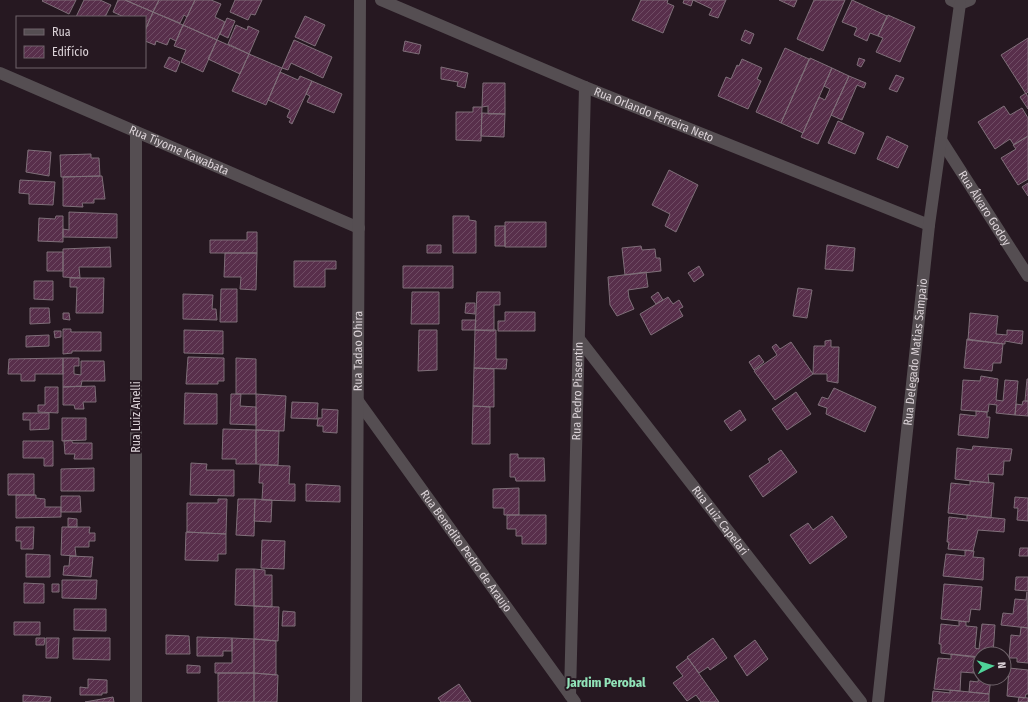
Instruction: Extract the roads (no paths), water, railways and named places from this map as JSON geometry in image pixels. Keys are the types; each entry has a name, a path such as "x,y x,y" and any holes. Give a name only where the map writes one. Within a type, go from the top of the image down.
{"street":[{"name":"Rua Tadao Ohira","path":"356,702 360,0"},
{"name":"Rua Orlando Ferreira Neto","path":"381,0 585,87 928,225"},
{"name":"Rua Delegado Matias Sampaio","path":"878,702 928,225 960,1"},
{"name":"Rua Tiyome Kawabata","path":"0,73 359,228"},
{"name":"Rua Pedro Piasentin","path":"572,698 585,87"},
{"name":"Rua Luiz Anelli","path":"136,132 136,702"},
{"name":"Rua Álvaro Godoy","path":"941,140 1028,276"},
{"name":"Rua Luiz Capelari","path":"579,339 861,702"},
{"name":"Rua Benedito Pedro de Araujo","path":"358,401 572,698"}],"district":[{"name":"Jardim Perobal","path":"606,682"}]}
